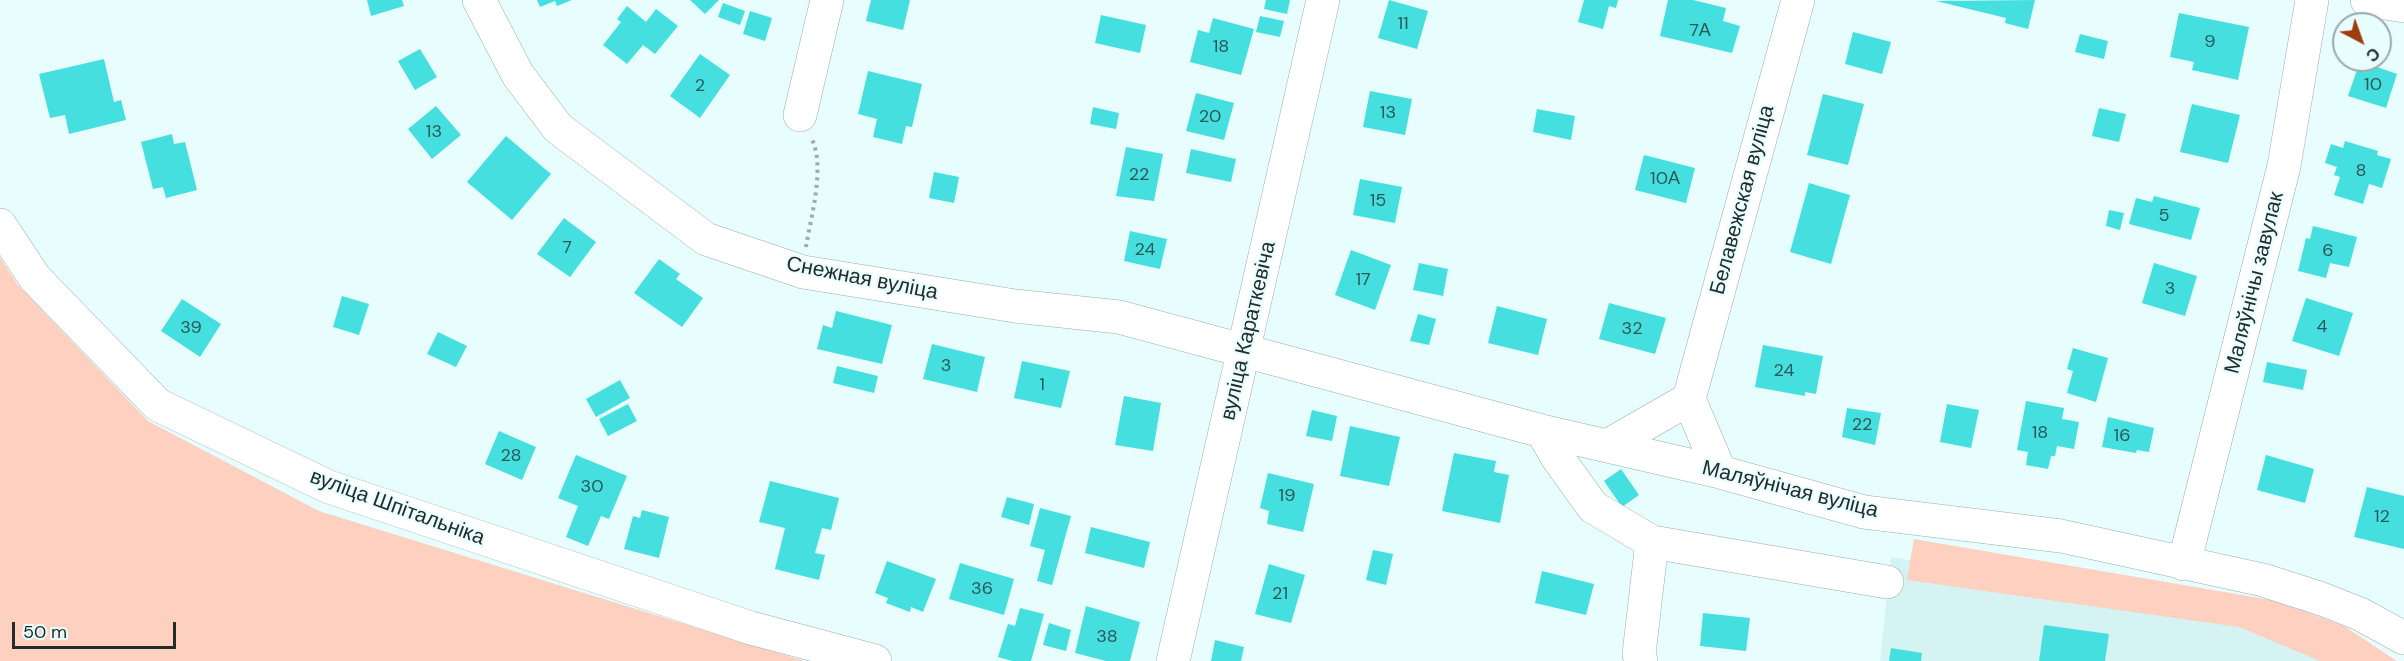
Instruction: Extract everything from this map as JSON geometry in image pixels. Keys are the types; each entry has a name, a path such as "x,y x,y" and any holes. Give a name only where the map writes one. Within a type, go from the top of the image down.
{"street":[{"name":"Снежная вуліца","path":"479,0 518,75 558,128 706,238 803,272 1015,306 1119,317 1245,351"},
{"path":"800,114 827,0"},
{"name":"вуліца Караткевіча","path":"1173,661 1323,0"},
{"name":"Белавежская вуліца","path":"1689,399 1798,0"},
{"name":"Маляўнічы завулак","path":"2184,564 2284,165 2312,0"},
{"path":"2367,0 2404,6"},
{"name":"вуліца Шпітальніка","path":"0,225 35,278 158,405 329,487 751,628 875,661"},
{"name":"Маляўнічая вуліца","path":"1245,351 1542,431 1720,472 1864,512 2061,536 2263,580 2360,614 2404,638"},
{"path":"1607,446 1689,399 1720,472"},
{"path":"1542,431 1557,457 1593,507 1652,542 1887,582"},
{"path":"1641,661 1639,654 1652,542"}],"path":[{"path":"800,114 815,144 817,174 803,272"}],"shaded area":[{"path":"0,257 18,285 148,421 319,511 804,661 0,661"},
{"path":"1914,539 2277,601 2344,626 2397,661 2320,661 2239,627 1907,580"},
{"path":"1891,557 2279,621 2341,661 1880,661"}],"building":[{"path":"367,0 402,0 404,6 371,16"},
{"path":"537,0 572,0 557,6 555,1 540,7"},
{"path":"690,0 719,0 705,14"},
{"path":"871,0 910,0 903,30 866,21"},
{"path":"1266,0 1290,0 1287,14 1264,9"},
{"path":"1389,0 1428,11 1417,49 1378,38"},
{"path":"1584,0 1618,0 1616,8 1609,6 1603,29 1578,22"},
{"path":"1668,0 1693,0 1726,8 1723,21 1740,26 1732,53 1660,36"},
{"path":"2035,0 2028,29 2005,23 2006,18 1936,1"},
{"path":"723,3 745,11 740,25 718,17"},
{"path":"627,6 646,22 656,9 678,26 655,54 643,45 627,64 603,45 621,22 617,19"},
{"path":"750,11 772,18 765,41 743,34"},
{"path":"2179,13 2249,27 2238,80 2192,70 2194,62 2170,57"},
{"path":"1101,15 1146,25 1140,53 1095,43"},
{"path":"1260,16 1284,21 1280,37 1256,32"},
{"path":"1213,18 1254,29 1241,75 1190,62 1198,30 1209,33"},
{"path":"1853,32 1891,42 1882,74 1845,64"},
{"path":"2080,34 2108,41 2104,59 2075,52"},
{"path":"420,49 437,77 415,90 398,61"},
{"path":"700,54 730,75 700,118 670,96"},
{"path":"104,59 114,102 121,100 126,120 69,134 65,115 50,118 39,74"},
{"path":"868,71 922,84 912,127 906,126 902,144 873,137 877,119 858,114"},
{"path":"2356,72 2397,74 2386,108 2348,96"},
{"path":"1370,91 1412,99 1405,135 1363,127"},
{"path":"1196,93 1234,103 1224,140 1186,131"},
{"path":"1823,94 1864,104 1848,165 1807,155"},
{"path":"2192,104 2240,115 2228,163 2180,152"},
{"path":"436,106 461,135 432,159 408,129"},
{"path":"1093,107 1119,113 1116,129 1090,124"},
{"path":"2099,108 2126,114 2119,142 2092,136"},
{"path":"1537,109 1575,116 1571,140 1533,132"},
{"path":"172,134 174,144 185,142 197,190 166,198 163,187 153,189 141,142"},
{"path":"506,136 551,174 512,220 467,182"},
{"path":"2345,141 2378,151 2377,155 2391,159 2382,188 2369,184 2363,204 2334,195 2340,177 2334,175 2337,167 2325,163 2331,144 2343,148"},
{"path":"1126,147 1163,154 1154,201 1116,196"},
{"path":"1191,149 1236,159 1231,182 1186,173"},
{"path":"1644,155 1695,168 1686,203 1635,190"},
{"path":"934,172 959,177 954,203 929,198"},
{"path":"1360,179 1402,187 1395,223 1353,215"},
{"path":"1809,183 1850,195 1831,264 1790,252"},
{"path":"2154,196 2200,208 2191,240 2129,224 2136,198 2152,202"},
{"path":"2109,210 2124,213 2120,230 2106,226"},
{"path":"564,218 596,242 570,277 537,254"},
{"path":"2313,226 2357,237 2349,267 2330,263 2326,278 2298,271 2306,238 2310,239"},
{"path":"1130,231 1167,239 1160,269 1124,261"},
{"path":"1351,250 1391,265 1375,310 1335,295"},
{"path":"659,259 680,274 676,279 703,298 682,327 634,293"},
{"path":"1419,263 1448,269 1443,296 1413,290"},
{"path":"2154,263 2197,276 2185,316 2142,303"},
{"path":"342,296 369,304 359,335 333,327"},
{"path":"2306,298 2353,313 2339,356 2292,341"},
{"path":"182,299 221,324 200,357 161,331"},
{"path":"1609,303 1666,318 1655,354 1599,339"},
{"path":"1497,306 1547,319 1538,355 1488,343"},
{"path":"836,311 892,325 882,364 817,349 823,325 832,328"},
{"path":"1418,314 1436,319 1429,345 1410,341"},
{"path":"438,332 467,346 456,367 427,354"},
{"path":"932,344 985,357 977,392 923,379"},
{"path":"1763,345 1823,356 1816,394 1805,392 1805,396 1755,387"},
{"path":"2073,348 2108,358 2096,402 2067,393 2073,371 2067,369"},
{"path":"1022,361 1070,371 1061,408 1014,398"},
{"path":"2267,362 2307,370 2303,390 2263,382"},
{"path":"837,366 878,376 874,393 833,383"},
{"path":"620,380 630,398 596,417 586,399"},
{"path":"1124,396 1161,403 1153,451 1115,445"},
{"path":"2026,401 2064,408 2062,419 2079,422 2074,449 2057,446 2055,456 2051,456 2048,469 2026,465 2028,452 2017,450"},
{"path":"628,404 637,421 608,436 599,419"},
{"path":"1947,404 1979,410 1971,448 1940,442"},
{"path":"1847,408 1881,413 1875,445 1842,437"},
{"path":"1312,410 1337,416 1332,441 1306,436"},
{"path":"2108,417 2154,428 2149,452 2137,450 2136,453 2102,447"},
{"path":"1350,426 1400,437 1389,486 1340,476"},
{"path":"499,431 536,447 522,480 485,464"},
{"path":"1454,453 1496,461 1494,472 1509,475 1500,523 1442,511"},
{"path":"576,455 627,476 609,519 601,516 588,546 566,537 578,506 558,498"},
{"path":"2266,455 2314,469 2305,503 2257,490"},
{"path":"1621,469 1639,495 1622,507 1604,481"},
{"path":"1268,473 1314,484 1303,532 1267,524 1269,511 1260,508"},
{"path":"770,481 839,498 831,530 822,528 815,553 825,555 819,580 775,569 785,528 759,522"},
{"path":"2367,487 2404,496 2404,549 2354,537"},
{"path":"1007,497 1034,504 1029,525 1001,517"},
{"path":"1040,508 1071,516 1052,585 1037,581 1045,550 1030,546"},
{"path":"642,510 669,517 659,558 624,549 633,516 640,518"},
{"path":"1091,527 1150,542 1144,568 1085,553"},
{"path":"1373,550 1393,554 1386,585 1366,580"},
{"path":"887,561 936,579 923,612 911,607 910,612 886,603 888,598 875,593"},
{"path":"960,563 1014,579 1004,615 949,599"},
{"path":"1269,564 1305,575 1291,623 1255,614"},
{"path":"1542,571 1594,584 1586,615 1535,603"},
{"path":"1086,606 1140,622 1130,661 1106,661 1075,653"},
{"path":"1020,608 1044,614 1031,661 1012,661 998,657 1008,624 1015,626"},
{"path":"1703,613 1750,618 1746,651 1700,646"},
{"path":"1049,623 1071,630 1066,651 1043,645"},
{"path":"2044,625 2109,634 2105,661 2039,661"},
{"path":"1215,640 1244,647 1241,661 1211,661"},
{"path":"1891,648 1922,653 1921,661 1889,661"}]}
